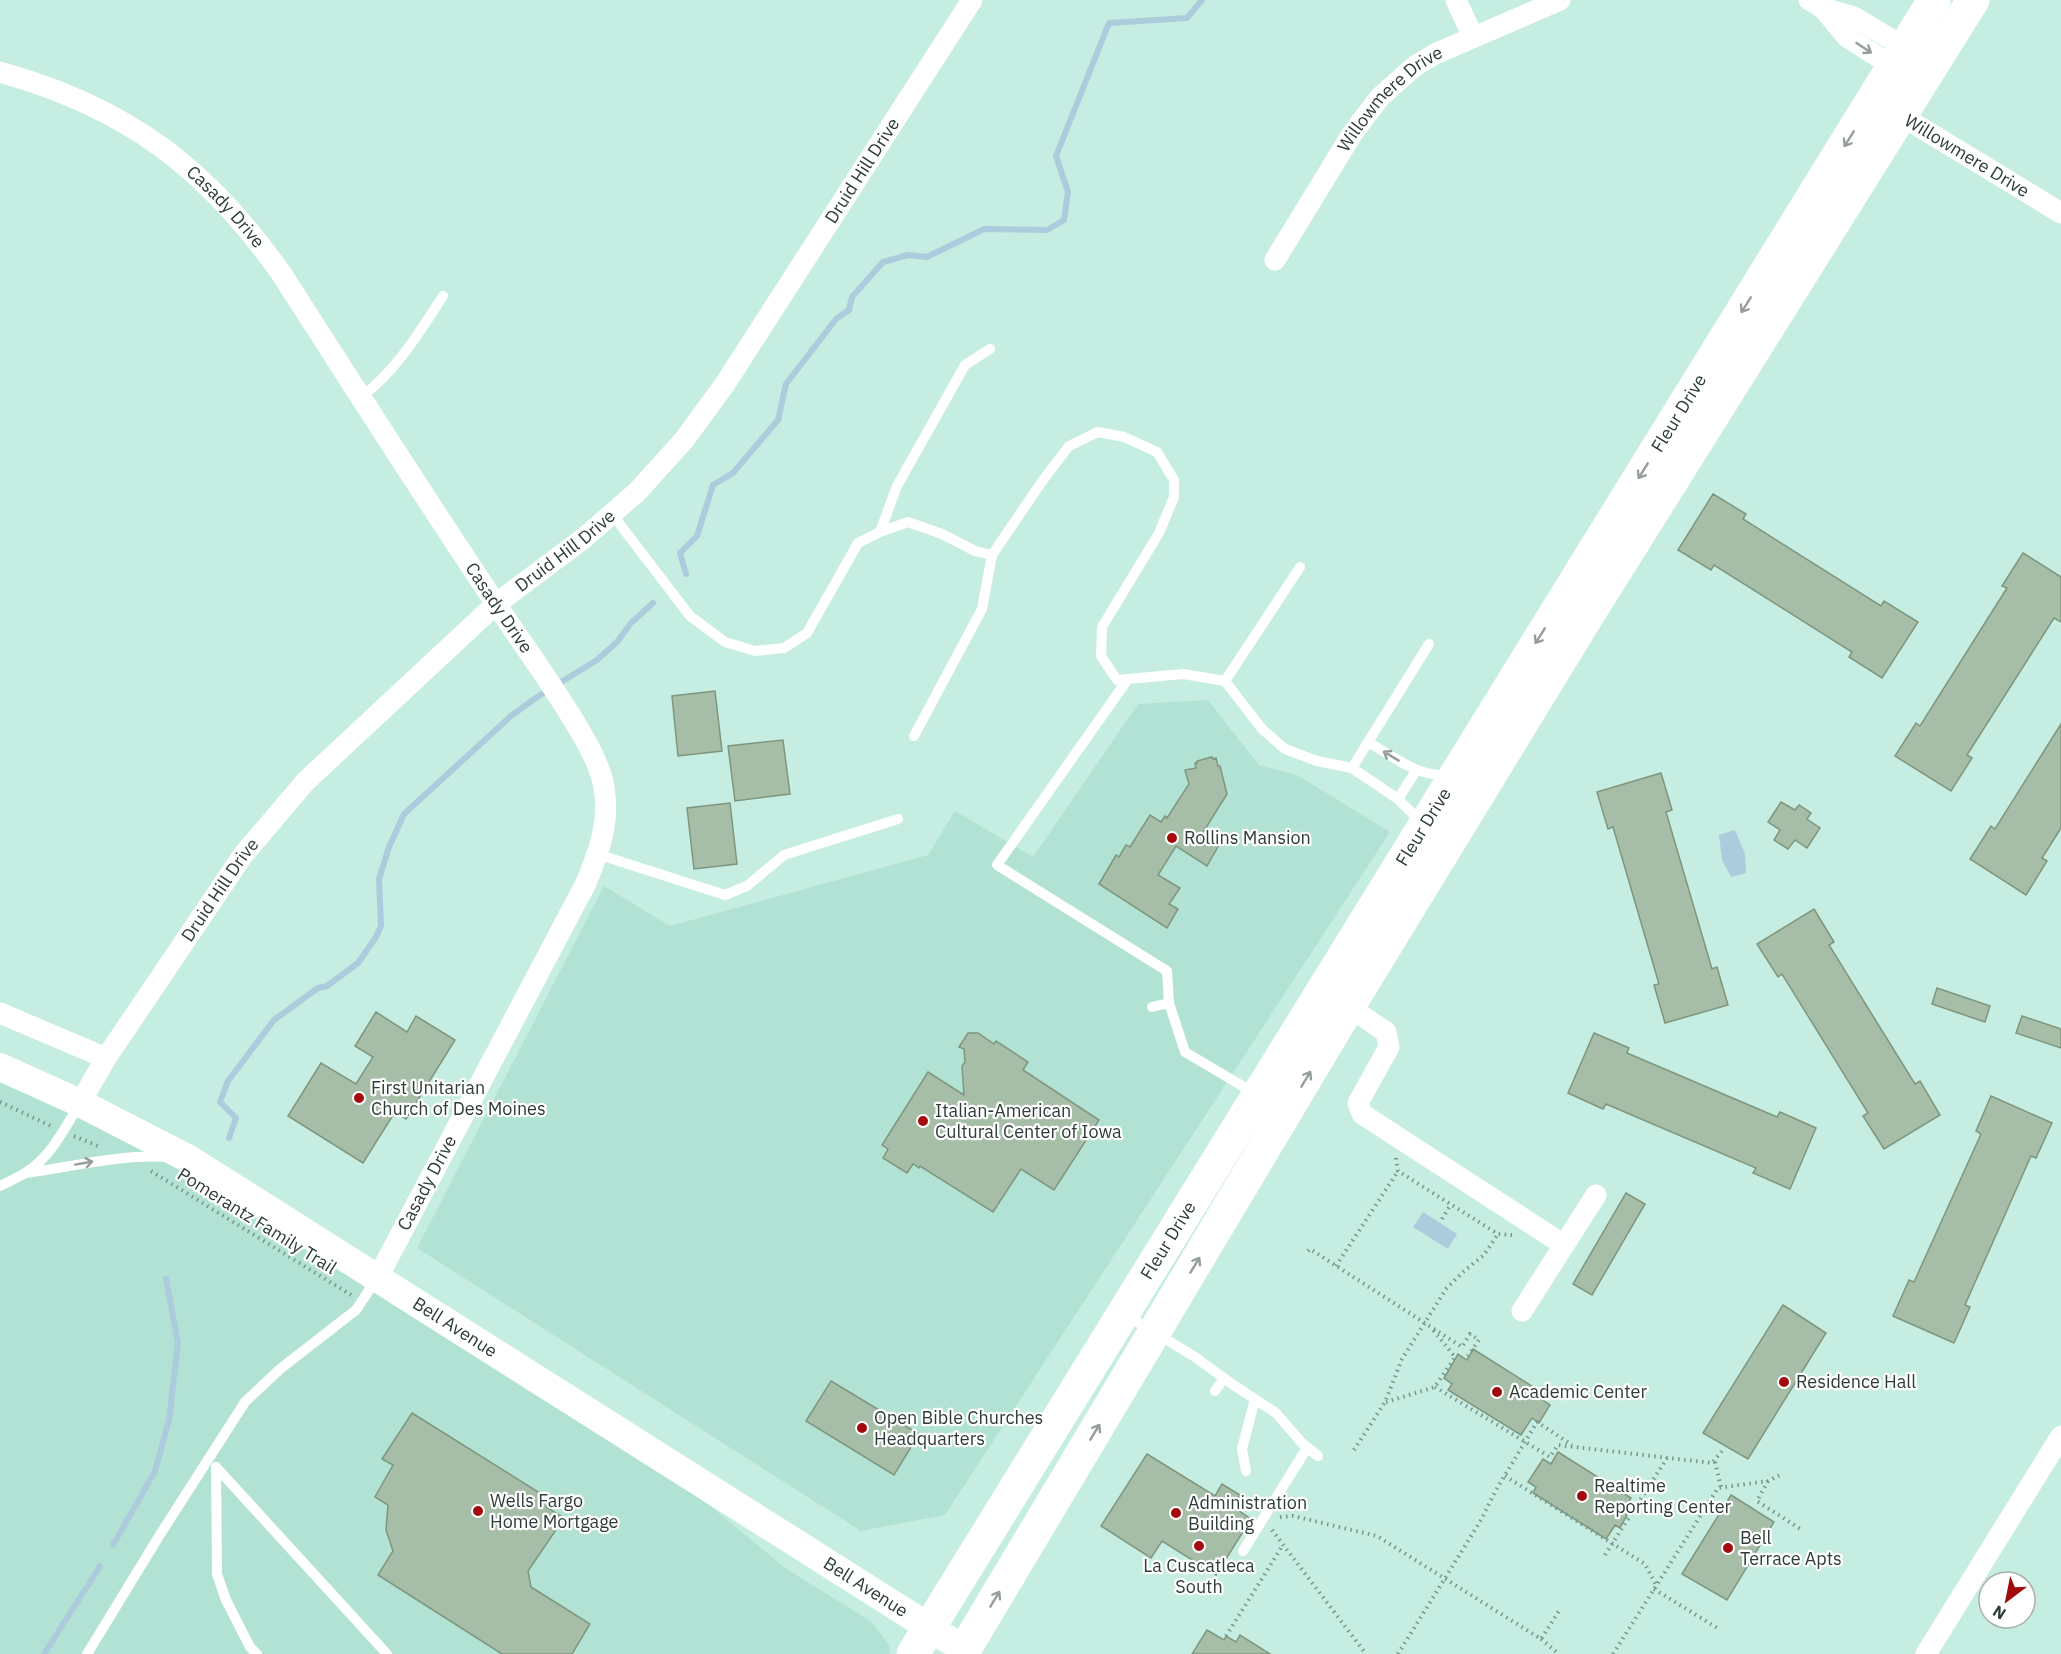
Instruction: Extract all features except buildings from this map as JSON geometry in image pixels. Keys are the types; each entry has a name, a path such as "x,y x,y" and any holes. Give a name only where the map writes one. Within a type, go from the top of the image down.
{"main road":[{"name":"Fleur Drive","path":"1912,66 1934,0"},
{"name":"Fleur Drive","path":"964,1652 1155,1332 1271,1104 1335,998 1585,620 1912,66 1973,0"},
{"name":"Fleur Drive","path":"1335,998 1422,828 1455,774 1887,107"},
{"name":"Bell Avenue","path":"0,1067 80,1103 189,1159 378,1277 922,1641 964,1652"},
{"name":"Fleur Drive","path":"922,1641 1123,1312 1271,1104"}],"street":[{"name":"Druid Hill Drive","path":"106,1058 243,855 306,781 496,604 584,538 637,492 684,440 725,384 972,0"},
{"path":"1456,0 1473,37"},
{"name":"Willowmere Drive","path":"1275,260 1352,134 1380,97 1415,66 1435,54 1560,0"},
{"path":"1819,3 1854,17 1912,66"},
{"name":"Casady Drive","path":"0,72 76,97 117,118 158,144 210,187 256,238 551,684 595,759 604,785 606,824 586,883 378,1277"},
{"name":"Willowmere Drive","path":"1887,107 2061,213"},
{"path":"1335,998 1386,1032 1389,1047 1358,1103 1362,1114 1564,1245"},
{"path":"0,1013 106,1058 80,1103"},
{"path":"1522,1311 1596,1195"},
{"path":"1926,1654 2061,1436"}],"lane":[{"path":"361,398 377,386 416,339 443,296"},
{"path":"880,532 897,486 965,364 990,349"},
{"path":"914,736 982,609 992,555 1069,446 1098,432 1124,437 1157,452 1174,480 1174,497 1159,533 1102,627 1101,656 1117,680 1183,674 1225,681 1262,729 1285,749 1317,761 1352,768 1398,799 1413,813 1422,828"},
{"path":"612,514 690,616 725,642 755,651 784,648 807,633 858,543 880,532 908,522 942,534 975,551 992,555"},
{"path":"1225,681 1300,567"},
{"path":"1352,768 1429,644"},
{"path":"1128,679 997,865 1167,972 1169,1002 1185,1052 1271,1104"},
{"path":"1368,742 1416,771 1436,776 1455,774"},
{"path":"1398,799 1416,771"},
{"path":"597,854 725,896 747,886 784,855 898,819"},
{"path":"1152,1007 1169,1002"},
{"path":"26,1173 55,1144 80,1103"},
{"path":"0,1186 26,1173 123,1158 189,1159"},
{"path":"87,1654 246,1402 280,1369 356,1310 378,1277"},
{"path":"1123,1312 1195,1357 1276,1413 1307,1448 1318,1456"},
{"path":"1215,1391 1224,1378"},
{"path":"1246,1472 1242,1449 1255,1399"},
{"path":"216,1448 217,1574 226,1600 250,1647 257,1654"},
{"path":"1243,1551 1307,1448"},
{"path":"216,1467 387,1654"}],"path":[{"path":"0,1102 47,1124"},
{"path":"79,1138 105,1149"},
{"path":"1336,1266 1398,1171 1396,1156 1400,1149"},
{"name":"Pomerantz Family Trail","path":"149,1170 350,1295"},
{"path":"1398,1171 1498,1234 1518,1236"},
{"path":"1442,1219 1451,1204"},
{"path":"1354,1450 1386,1402 1402,1359 1427,1324 1446,1289 1484,1256 1498,1234"},
{"path":"1308,1251 1310,1249 1462,1347 1470,1334 1479,1340 1466,1359"},
{"path":"1386,1402 1435,1387 1455,1357 1427,1324"},
{"path":"1435,1387 1550,1457 1558,1445 1715,1462"},
{"path":"1398,1654 1481,1520 1537,1422 1575,1447"},
{"path":"1721,1488 1715,1462 1722,1451"},
{"path":"1605,1555 1667,1458"},
{"path":"1613,1654 1718,1488 1768,1481 1780,1475"},
{"path":"1505,1476 1645,1564 1655,1587 1719,1629"},
{"path":"1768,1481 1757,1501 1802,1530"},
{"path":"1263,1519 1293,1516 1377,1536 1541,1639 1559,1654"},
{"path":"1263,1519 1366,1654"},
{"path":"1227,1636 1283,1545"},
{"path":"1541,1639 1559,1611"}],"shaded area":[{"path":"1208,700 1259,765 1297,775 1390,832 945,1515 861,1531 417,1248 604,886 670,926 928,855 955,811 1033,857 1138,704"},
{"path":"0,1067 446,1320 713,1508 785,1568 872,1622 889,1645 890,1654 0,1654"}],"water":[{"path":"1735,830 1745,854 1746,873 1731,877 1722,860 1719,835"},
{"path":"1423,1212 1457,1234 1448,1249 1413,1227"}],"waterway":[{"path":"686,574 680,553 697,536 713,485 733,473 778,420 786,384 836,319 849,310 852,297 883,262 908,255 927,257 984,229 1047,230 1064,220 1068,192 1056,156 1109,23 1187,18 1202,0"},
{"path":"229,1138 236,1118 220,1102 228,1081 274,1020 358,963 376,937 381,926 379,879 389,847 404,814 511,716 597,660 653,603"},
{"path":"113,1545 155,1471 169,1420 178,1343 166,1279"},
{"path":"44,1654 100,1566"}],"place":[{"name":"Rollins Mansion","path":"1172,838"},
{"name":"First Unitarian Church of Des Moines","path":"359,1098"},
{"name":"Italian-American Cultural Center of Iowa","path":"923,1121"},
{"name":"Residence Hall","path":"1784,1382"},
{"name":"Academic Center","path":"1497,1392"},
{"name":"Open Bible Churches Headquarters","path":"862,1428"},
{"name":"Realtime Reporting Center","path":"1582,1496"},
{"name":"Wells Fargo Home Mortgage","path":"478,1511"},
{"name":"Administration Building","path":"1176,1513"},
{"name":"La Cuscatleca South","path":"1199,1546"},
{"name":"Bell Terrace Apts","path":"1728,1548"}]}
